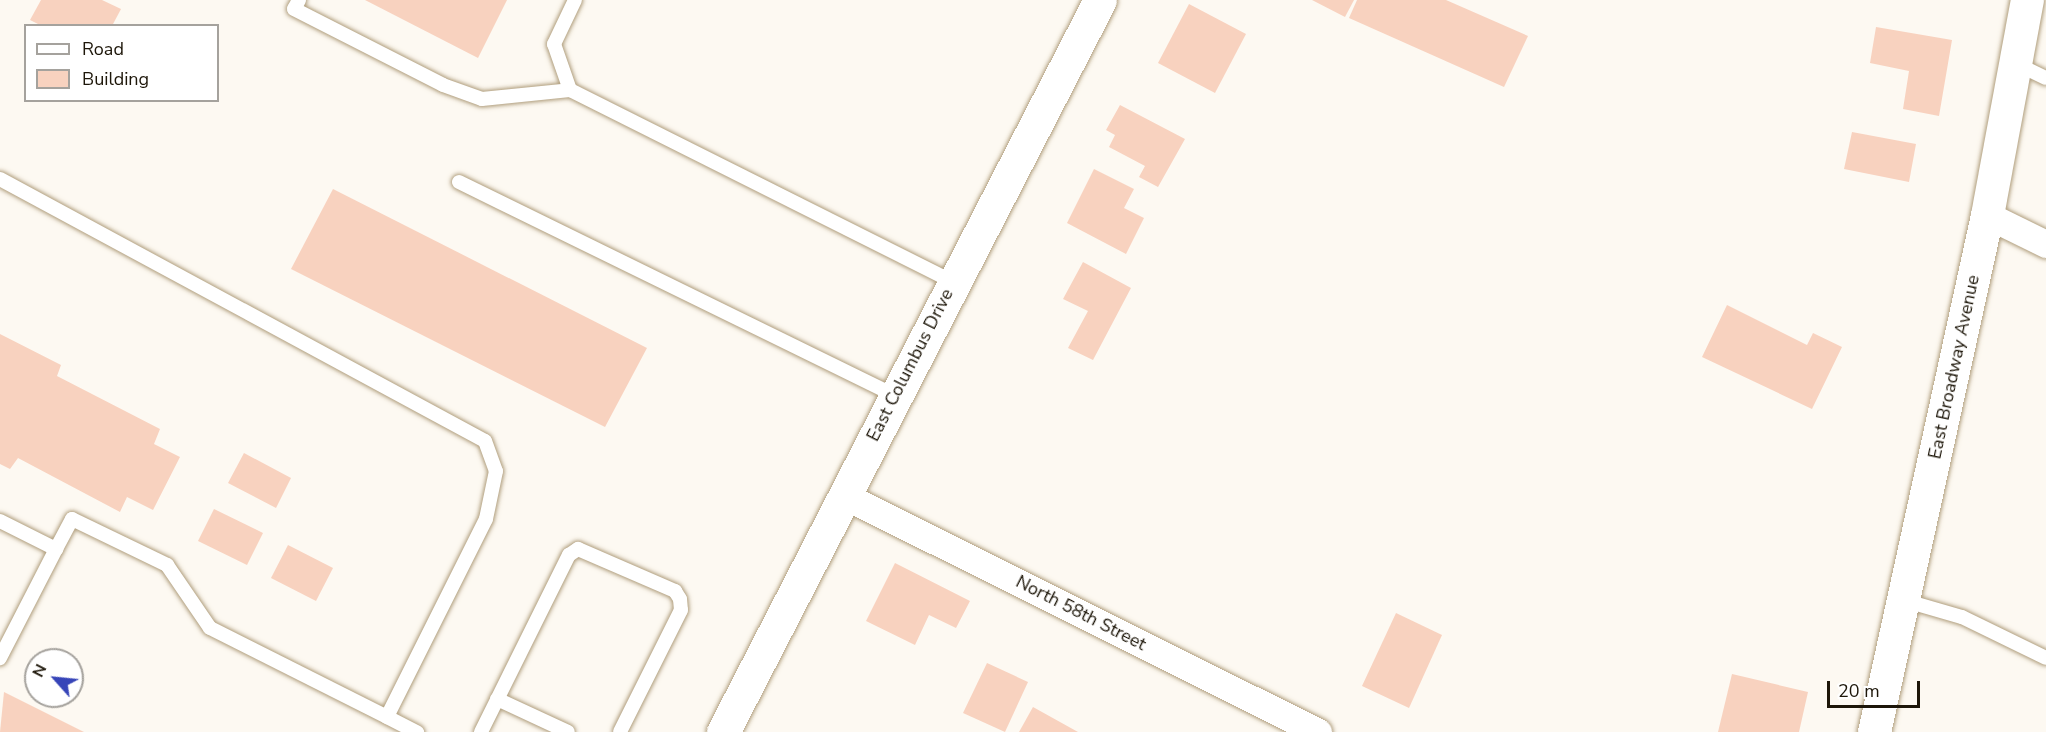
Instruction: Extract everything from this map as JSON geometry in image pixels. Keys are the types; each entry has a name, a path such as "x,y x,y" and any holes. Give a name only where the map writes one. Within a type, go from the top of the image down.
{"main road":[{"name":"East Broadway Avenue","path":"1874,732 1987,215 2027,0"},
{"name":"East Columbus Drive","path":"723,732 1095,2"}],"street":[{"path":"1987,215 2046,244"},
{"name":"North 58th Street","path":"843,495 1318,732"}],"lane":[{"path":"299,0 294,9 443,85 482,99 570,90 954,282"},
{"path":"570,90 554,44 575,0"},
{"path":"2015,63 2046,78"},
{"path":"0,179 485,441 496,471 486,519 387,717"},
{"path":"459,182 895,396"},
{"path":"0,658 72,519 167,565 210,628 417,732"},
{"path":"0,521 56,549"},
{"path":"481,732 569,555 586,550 675,591 680,599 681,610 620,732"},
{"path":"1903,600 1962,617 2046,658"},
{"path":"497,699 568,732"}],"building":[{"path":"41,0 102,0 121,9 113,24 38,24 30,20"},
{"path":"365,0 507,0 478,58"},
{"path":"1312,0 1354,0 1345,17"},
{"path":"1357,0 1446,0 1528,36 1504,87 1349,18"},
{"path":"1189,4 1246,34 1215,93 1158,63"},
{"path":"1876,27 1952,40 1939,116 1903,109 1909,71 1870,63"},
{"path":"1120,105 1185,139 1158,187 1139,177 1145,166 1109,147 1115,135 1106,130"},
{"path":"1852,132 1916,144 1909,182 1844,169"},
{"path":"1094,169 1134,189 1124,208 1144,218 1126,254 1067,223"},
{"path":"333,189 647,348 605,427 291,269"},
{"path":"1083,262 1131,288 1093,360 1068,348 1088,311 1063,299"},
{"path":"1727,305 1807,345 1813,333 1842,347 1812,409 1702,357"},
{"path":"0,334 61,365 57,376 160,429 154,444 180,457 153,510 127,497 120,512 18,458 10,469 0,464"},
{"path":"244,453 291,478 276,508 228,483"},
{"path":"214,509 263,533 247,565 198,541"},
{"path":"288,545 333,568 316,601 271,578"},
{"path":"895,563 970,601 956,628 929,615 915,645 866,621"},
{"path":"1396,613 1442,635 1409,708 1362,686"},
{"path":"987,663 1028,682 1005,732 963,713"},
{"path":"1732,674 1808,692 1799,732 1718,732"},
{"path":"4,692 24,702 24,708 36,708 84,732 0,732"},
{"path":"1033,707 1078,732 1019,732"}]}
